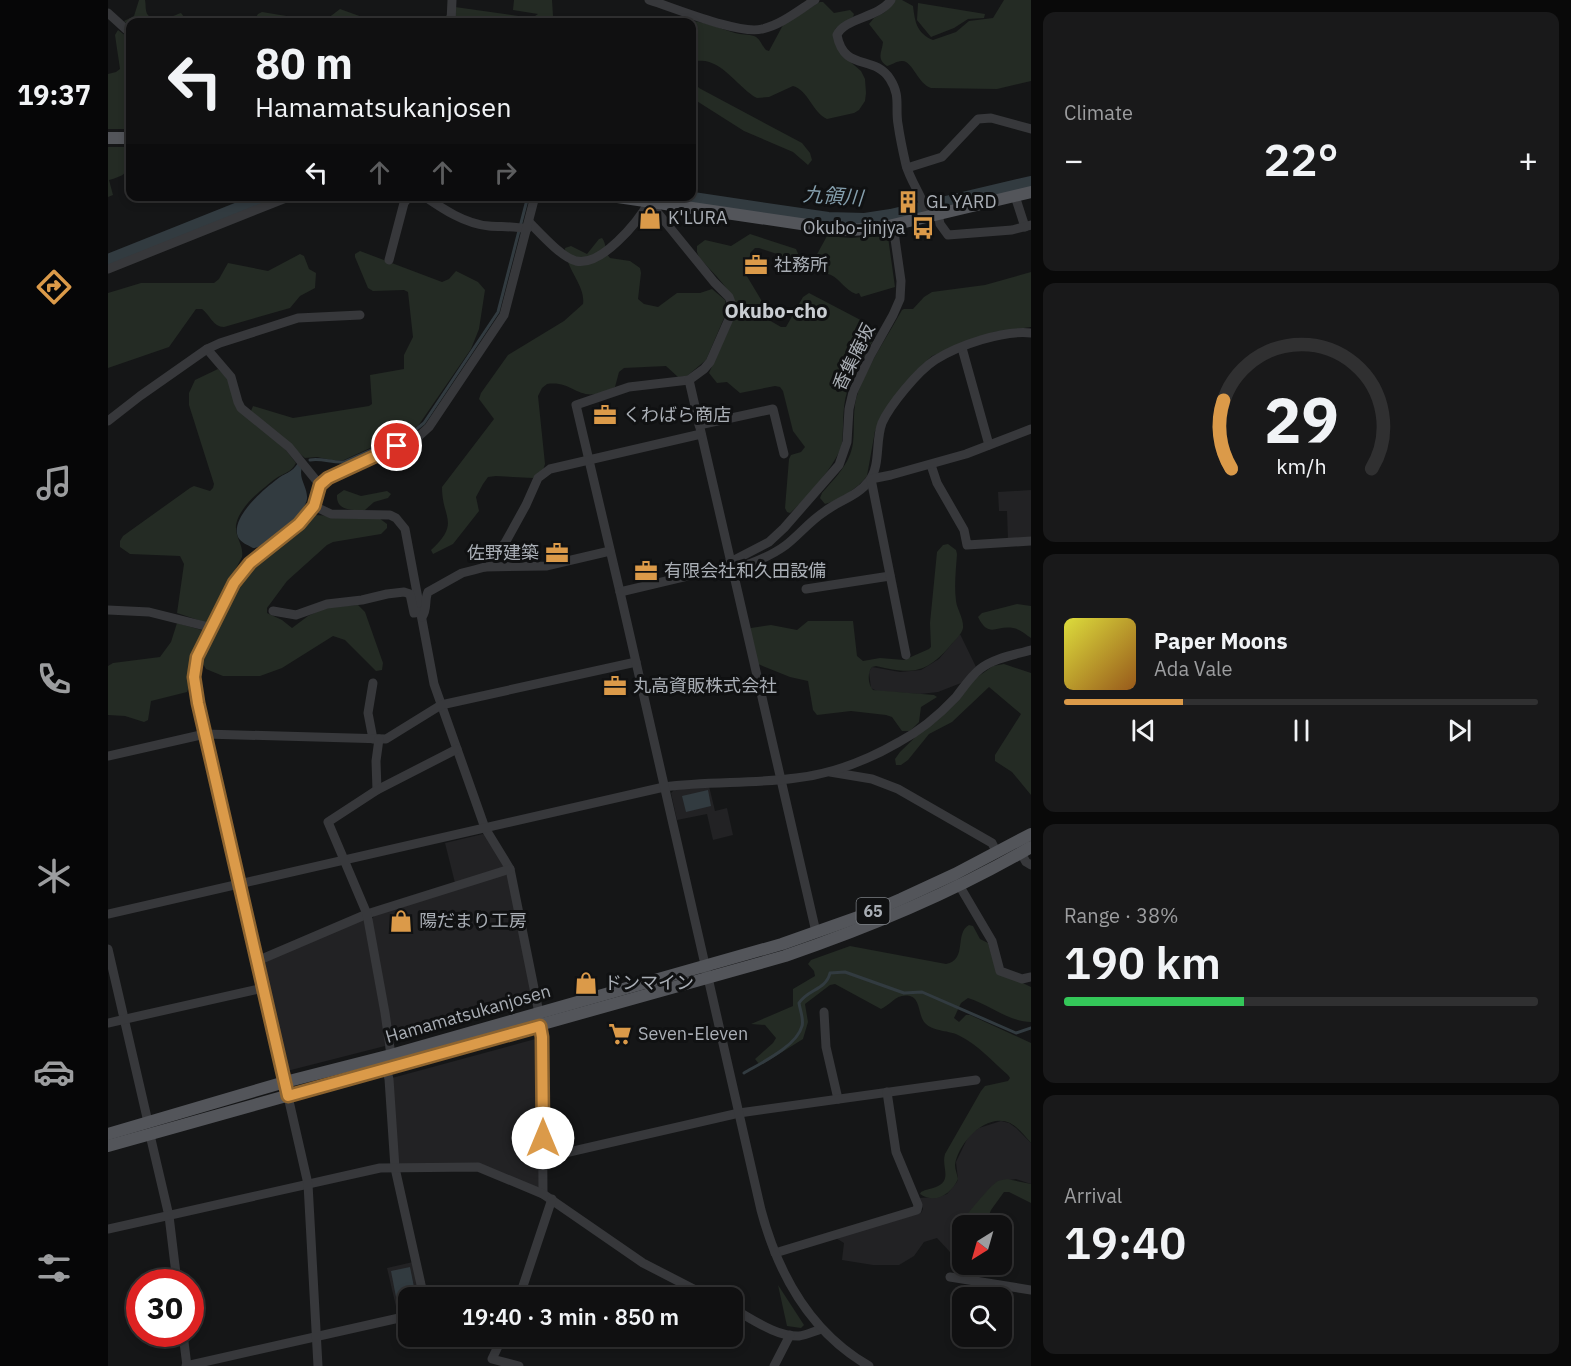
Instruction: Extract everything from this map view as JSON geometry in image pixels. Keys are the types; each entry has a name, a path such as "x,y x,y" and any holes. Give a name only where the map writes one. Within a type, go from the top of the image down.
{"main road":[{"path":"108,138 126,138"},
{"path":"643,201 838,229 866,229 893,225 930,213 1031,192"},
{"name":"Hamamatsukanjosen","path":"108,1134 149,1128 288,1096 540,1026 707,972 816,933 901,899 1031,834"},
{"name":"Hamamatsukanjosen","path":"108,1146 149,1128 285,1082 539,1013 707,972 785,956 832,940 959,885 1026,850"}],"street":[{"path":"450,18 452,0"},
{"path":"649,0 734,28 752,31 770,27 815,0"},
{"path":"891,0 883,9 842,27 837,34 850,57 859,63 877,66 892,82 898,97 898,124 907,168 930,213 948,234 1012,230 1028,226 1015,196"},
{"path":"108,13 126,29"},
{"path":"907,168 942,157 978,119 991,118 1031,130"},
{"path":"108,269 278,201"},
{"path":"389,260 406,201"},
{"path":"432,201 454,214 480,225 524,226 576,261 591,260 626,232 649,202 714,282 729,297 732,305 732,312 710,362 688,380 629,387 576,405 761,1210 775,1253 794,1293 822,1329 849,1353 869,1366"},
{"path":"318,1366 308,1184 205,734 195,687 195,667 197,657 227,595 241,573 260,554 293,531 314,506 320,485 337,473 424,433 504,315 524,226 533,201"},
{"name":"香集庵坂","path":"731,566 779,533 843,458 848,442 849,409 853,392 870,356 894,315 900,299 901,281 893,225"},
{"path":"108,421 207,349 220,343 298,318 360,315"},
{"path":"906,655 871,478 880,432 886,416 928,366 949,353 1008,333 1031,333"},
{"path":"962,348 989,445"},
{"path":"207,349 231,377 242,408 284,443 313,474 320,485"},
{"path":"688,380 816,933"},
{"path":"485,567 505,543 538,478 550,469 773,409 784,454"},
{"path":"620,592 762,560 774,553 824,511 844,501 867,484 871,478 930,465 966,454 1031,429"},
{"path":"930,465 937,483 964,530 967,545 1031,541"},
{"path":"314,506 331,514 390,515 401,523 408,541 434,684 485,828 510,869 539,1013"},
{"path":"421,615 426,608 426,596 432,589 462,573 485,567 546,566 610,551"},
{"path":"806,589 890,576"},
{"path":"273,611 296,615 327,604 404,592 410,594 414,613 421,615"},
{"path":"108,610 148,612 213,628"},
{"path":"108,914 664,787 699,783 780,780 830,772 900,742 923,727 950,703 982,668 992,662 1031,650"},
{"path":"108,756 205,734 386,739 441,705 636,662"},
{"path":"373,683 368,713 376,739 377,790"},
{"path":"391,1055 386,1013 367,914 328,822 377,790 457,749"},
{"path":"830,772 872,779 898,789 992,843 997,853"},
{"path":"1026,850 1026,862 1031,865"},
{"path":"257,961 367,914 510,869"},
{"path":"959,885 992,941 1000,971 1022,978 1031,977"},
{"path":"108,949 169,1216 175,1269"},
{"path":"108,1023 263,988"},
{"path":"824,1012 826,1047 838,1099"},
{"path":"522,1287 547,1197 543,1158 540,1026"},
{"path":"386,1069 389,1079 395,1168 422,1287"},
{"path":"543,1158 739,1113 976,1080"},
{"path":"775,1253 917,1210 918,1205 897,1152 887,1092"},
{"path":"108,1229 380,1168 478,1167 547,1197 644,1263 690,1287"},
{"path":"950,1277 1031,1290"},
{"path":"743,1314 780,1333 790,1335 800,1336 822,1329"},
{"path":"185,1347 187,1366 398,1318"},
{"path":"774,1366 790,1335"},
{"path":"497,1347 492,1359 519,1366"}],"shaded area":[{"path":"139,0 145,0 146,12 151,18 130,18 134,16"},
{"path":"514,0 552,0 553,16 568,18 532,18 538,14 513,10"},
{"path":"895,0 902,0 913,6 920,30 933,40 956,32 969,21 993,18 1004,0 1031,0 1031,81 997,89 931,88 922,82 906,62 900,61 887,66 881,58 883,42 869,24 885,12"},
{"path":"820,2 823,2 834,13 850,10 854,14 836,28 834,34 847,59 861,71 865,79 865,101 859,110 827,119 818,112 803,92 793,86 769,97 757,98 722,68 706,61 697,61 696,63 696,21 737,34 752,35 758,38 769,51 783,25"},
{"path":"918,3 985,14 984,18 968,19 954,28 931,37 917,20"},
{"path":"455,7 532,18 444,18"},
{"path":"340,9 365,18 328,18"},
{"path":"262,12 299,18 256,18"},
{"path":"181,13 184,18 167,18"},
{"path":"118,30 126,36 126,129 108,129 108,74 120,69 115,35"},
{"path":"696,84 699,88 802,143 810,153 812,160 808,165 793,152 744,131 696,101"},
{"path":"108,147 126,147 126,173 109,180 113,195 108,197"},
{"path":"750,234 796,249 799,256 792,259 759,248 751,252 745,273 763,303 760,314 762,316 781,327 786,327 803,297 809,293 872,326 876,333 853,377 845,398 840,451 820,480 790,513 785,508 789,459 791,455 801,452 805,447 793,431 783,391 780,387 775,386 740,393 727,382 717,383 709,373 736,313 728,291 699,257 697,246 705,240 731,246"},
{"path":"885,235 888,237 895,287 861,297 859,293 852,292 831,275 811,269 812,262 816,259 827,236 851,238"},
{"path":"602,238 610,258 630,261 640,268 638,299 644,304 658,307 677,293 700,293 712,289 725,300 727,311 706,360 687,376 678,377 666,366 624,368 619,372 615,387 593,394 585,394 557,384 547,384 538,396 545,464 543,470 533,478 488,477 476,497 479,511 453,544 433,554 431,550 440,541 448,526 442,487 494,419 479,399 481,393 508,355 564,321 583,304 581,290 568,263 565,248 571,246 587,254"},
{"path":"360,251 442,282 449,279 456,271 478,282 485,290 479,329 471,349 418,426 344,460 305,458 254,415 251,411 253,406 293,418 369,406 372,404 370,375 404,369 404,355 413,337 408,292 404,290 373,291 368,288 355,257 355,254"},
{"path":"300,254 304,256 309,269 316,273 315,288 300,296 290,308 224,327 214,323 202,309 196,309 169,347 108,368 108,293 141,283 214,283 219,279 228,263 268,271"},
{"path":"1031,272 1031,327 994,332 932,356 917,370 875,431 867,476 848,493 825,504 820,498 822,493 849,458 854,437 855,405 862,381 902,310 913,309 932,292 985,285"},
{"path":"218,369 228,379 235,403 282,445 296,463 289,471 257,494 241,512 236,530 242,557 207,623 177,613 184,564 180,556 130,554 120,547 120,541 123,536 190,488 194,486 210,491 213,488 214,484 189,405 189,393 195,380"},
{"path":"298,463 302,467 301,475 307,495 300,513 285,529 260,547 253,548 243,542 238,537 237,530 243,513 263,490"},
{"path":"344,490 361,496 387,491 391,494 388,498 374,502 365,510 351,510 339,505 337,501 337,495"},
{"path":"1031,490 1031,538 1008,540 1007,511 999,511 998,492"},
{"path":"315,515 379,518 387,524 387,528 381,534 327,545 287,581 267,608 267,613 292,628 308,616 327,607 358,605 365,612 383,663 382,670 376,671 345,640 333,636 282,668 260,676 223,676 206,669 203,664 207,650 232,597 245,576 263,558 297,535"},
{"path":"948,544 956,550 957,554 955,595 963,625 961,633 941,656 925,667 908,671 876,666 872,667 869,672 869,682 873,690 937,697 921,707 919,722 910,731 902,731 892,717 886,715 851,711 817,715 813,710 808,681 790,677 758,664 751,628 771,625 797,630 808,621 853,621 857,656 863,661 880,658 904,660 929,649 931,647 930,623 937,552 943,545"},
{"path":"1017,604 1031,606 1031,638 1013,628 993,630 986,628 978,617 982,613"},
{"path":"177,623 205,631 190,662 187,692 151,701 148,720 144,722 125,716 108,715 108,666 113,663 160,657 171,642"},
{"path":"960,634 976,667 961,683 938,692 920,694 877,691 871,688 869,672 872,667 900,672 921,670 939,659"},
{"path":"1004,664 1031,673 1031,795 1012,772 995,761 995,755 1021,714 989,687 952,722 929,734 908,760 901,765 896,765 895,759 900,752 976,678 993,666"},
{"path":"709,786 715,811 727,808 733,835 713,840 707,814 677,820 671,793 674,790"},
{"path":"708,790 711,806 686,812 682,796"},
{"path":"486,835 506,868 455,883 445,843"},
{"path":"504,874 509,876 533,1004 392,1044 371,920 376,914"},
{"path":"361,919 365,921 382,1013 385,1046 287,1071 262,962"},
{"path":"969,925 973,926 980,939 988,943 996,970 1031,987 1031,1022 1006,1016 968,998 961,1003 954,1018 959,1022 966,1015 970,1015 1031,1043 1031,1143 1019,1129 1010,1123 992,1122 983,1126 967,1139 957,1156 955,1165 958,1179 952,1189 943,1196 932,1198 920,1194 944,1181 945,1154 981,1091 985,1086 1008,1081 1010,1078 1008,1075 967,1040 956,1034 928,1026 923,1020 916,1000 910,996 901,996 881,1009 835,984 830,985 805,1004 808,1022 803,1039 763,1064 759,1064 755,1059 776,1038 765,1025 751,1024 793,1006 793,989 815,976 808,964 811,960 850,946 946,964 953,962 957,957 962,934"},
{"path":"539,1038 540,1186 538,1188 479,1164 401,1165 398,1162 392,1078"},
{"path":"1001,1121 1009,1123 1031,1143 1031,1184 1016,1179 997,1182 968,1215 952,1215 950,1252 937,1238 924,1242 914,1256 899,1265 873,1265 842,1260 844,1243 836,1238 921,1213 923,1209 918,1198 939,1197 947,1194 957,1182 956,1162 969,1135 979,1128"},
{"path":"1007,1179 1031,1184 1031,1203 1009,1192 1004,1192 989,1215 967,1215 988,1190 998,1181"},
{"path":"952,1238 952,1262 950,1256"},
{"path":"413,1262 418,1287 398,1287 398,1315 387,1268"},
{"path":"410,1267 414,1287 398,1287 398,1296 396,1297 391,1271"},
{"path":"778,1285 804,1325 801,1328 787,1326"}],"waterway":[{"name":"九領川","path":"696,200 828,220 865,221 1031,184"},
{"path":"108,262 261,201"},
{"path":"310,460 344,462 414,431 424,423 498,312 527,201"},
{"path":"744,1073 778,1053 793,1040 802,1026 799,1003 825,983 830,973 845,972 904,993 922,992 1016,1033 1031,1028"}],"place":[{"name":"GL YARD","path":"908,202"},
{"name":"K'LURA","path":"650,218"},
{"name":"Okubo-jinjya","path":"923,228"},
{"name":"社務所","path":"756,265"},
{"name":"くわばら商店","path":"605,415"},
{"name":"佐野建築","path":"557,553"},
{"name":"有限会社和久田設備","path":"646,571"},
{"name":"丸高資販株式会社","path":"615,686"},
{"name":"陽だまり工房","path":"401,921"},
{"name":"ドンマイン","path":"586,983"},
{"name":"Seven-Eleven","path":"620,1034"}],"district":[{"name":"Okubo-cho","path":"776,311"}],"route":[{"path":"397,446 328,478 320,485 314,506 293,531 260,554 241,573 227,595 197,657 194,677 198,703 288,1096 540,1026 543,1138"}]}
